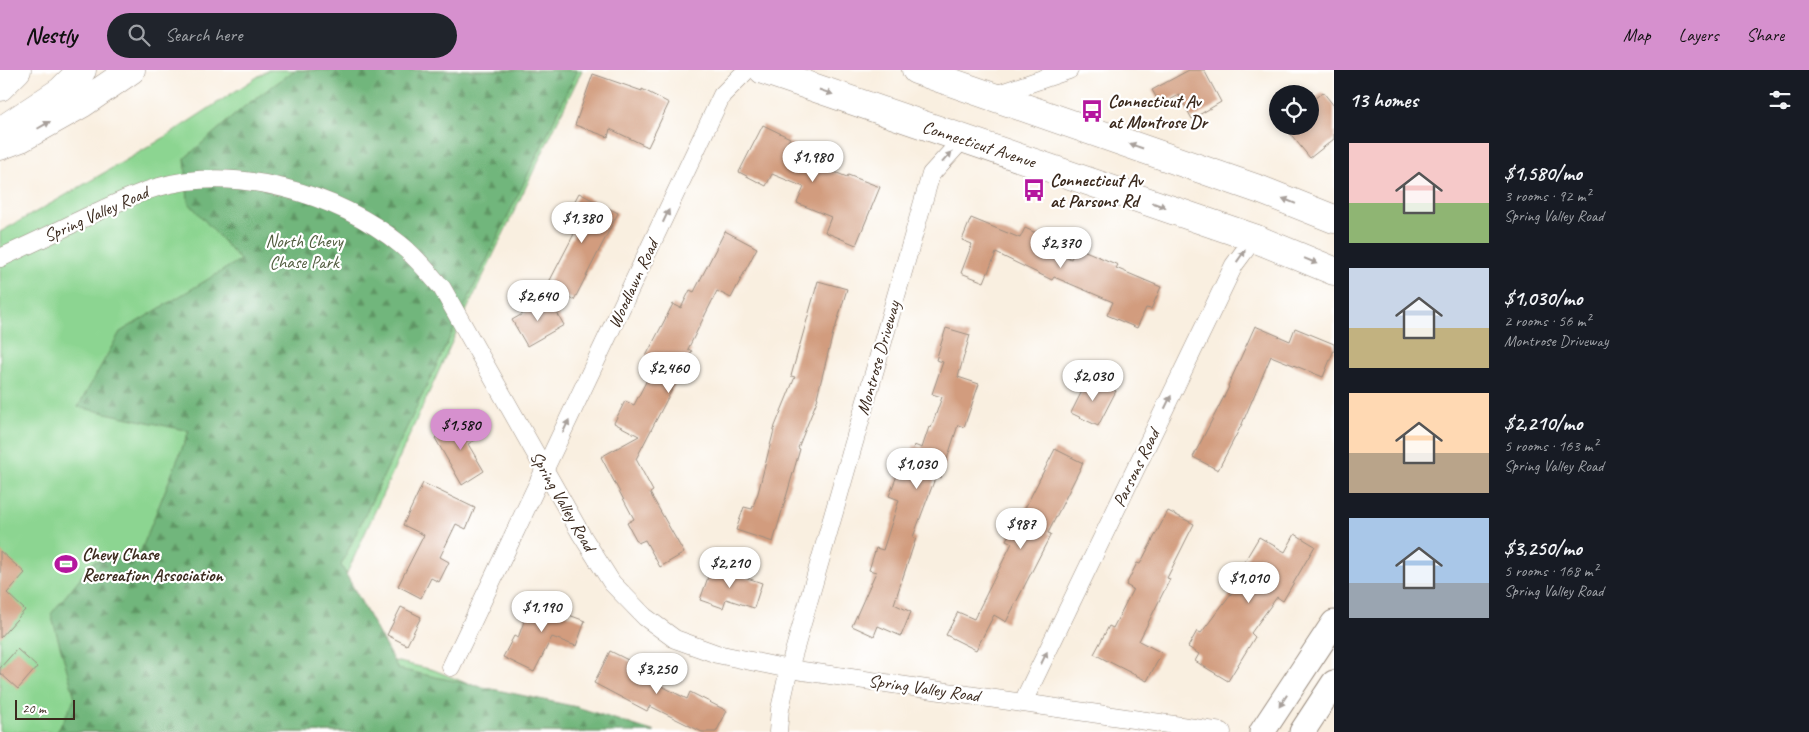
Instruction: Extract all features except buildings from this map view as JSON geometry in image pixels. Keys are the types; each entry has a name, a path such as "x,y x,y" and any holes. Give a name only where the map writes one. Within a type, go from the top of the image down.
{"main road":[{"path":"0,87 17,70"},
{"path":"0,130 14,123 61,91 82,70"},
{"path":"0,146 21,138 83,103 131,70"},
{"name":"Connecticut Avenue","path":"763,70 1254,238 1334,270"},
{"path":"916,70 1261,190 1334,219"},
{"path":"1262,732 1334,623"},
{"path":"1302,732 1334,683"}],"street":[{"name":"Woodlawn Road","path":"451,667 722,96 747,70"},
{"path":"992,96 1069,70"},
{"name":"Montrose Driveway","path":"778,732 780,709 789,669 932,174 963,139"},
{"name":"Spring Valley Road","path":"0,258 110,205 156,188 198,181 258,183 285,188 323,201 377,228 401,245 442,288 545,470 612,583 645,618 676,638 717,654 789,669 1222,732"},
{"name":"Parsons Road","path":"1023,702 1234,265 1254,238"}],"green space":[{"name":"North Chevy Chase Park","path":"268,70 582,70 461,322 336,597 359,653 434,670 586,732 0,732 0,232 157,142"},
{"name":"North Chevy Chase Park","path":"295,70 578,70 341,565 398,669 577,707 655,732 57,732 75,698 51,614 93,562 140,553 189,431 78,407 120,332 240,260 188,202 185,158 245,106"}],"place":[{"name":"Connecticut Av at Montrose Dr","path":"1092,111"},
{"name":"Connecticut Av at Parsons Rd","path":"1034,190"},
{"name":"Chevy Chase Recreation Association","path":"66,564"}]}
